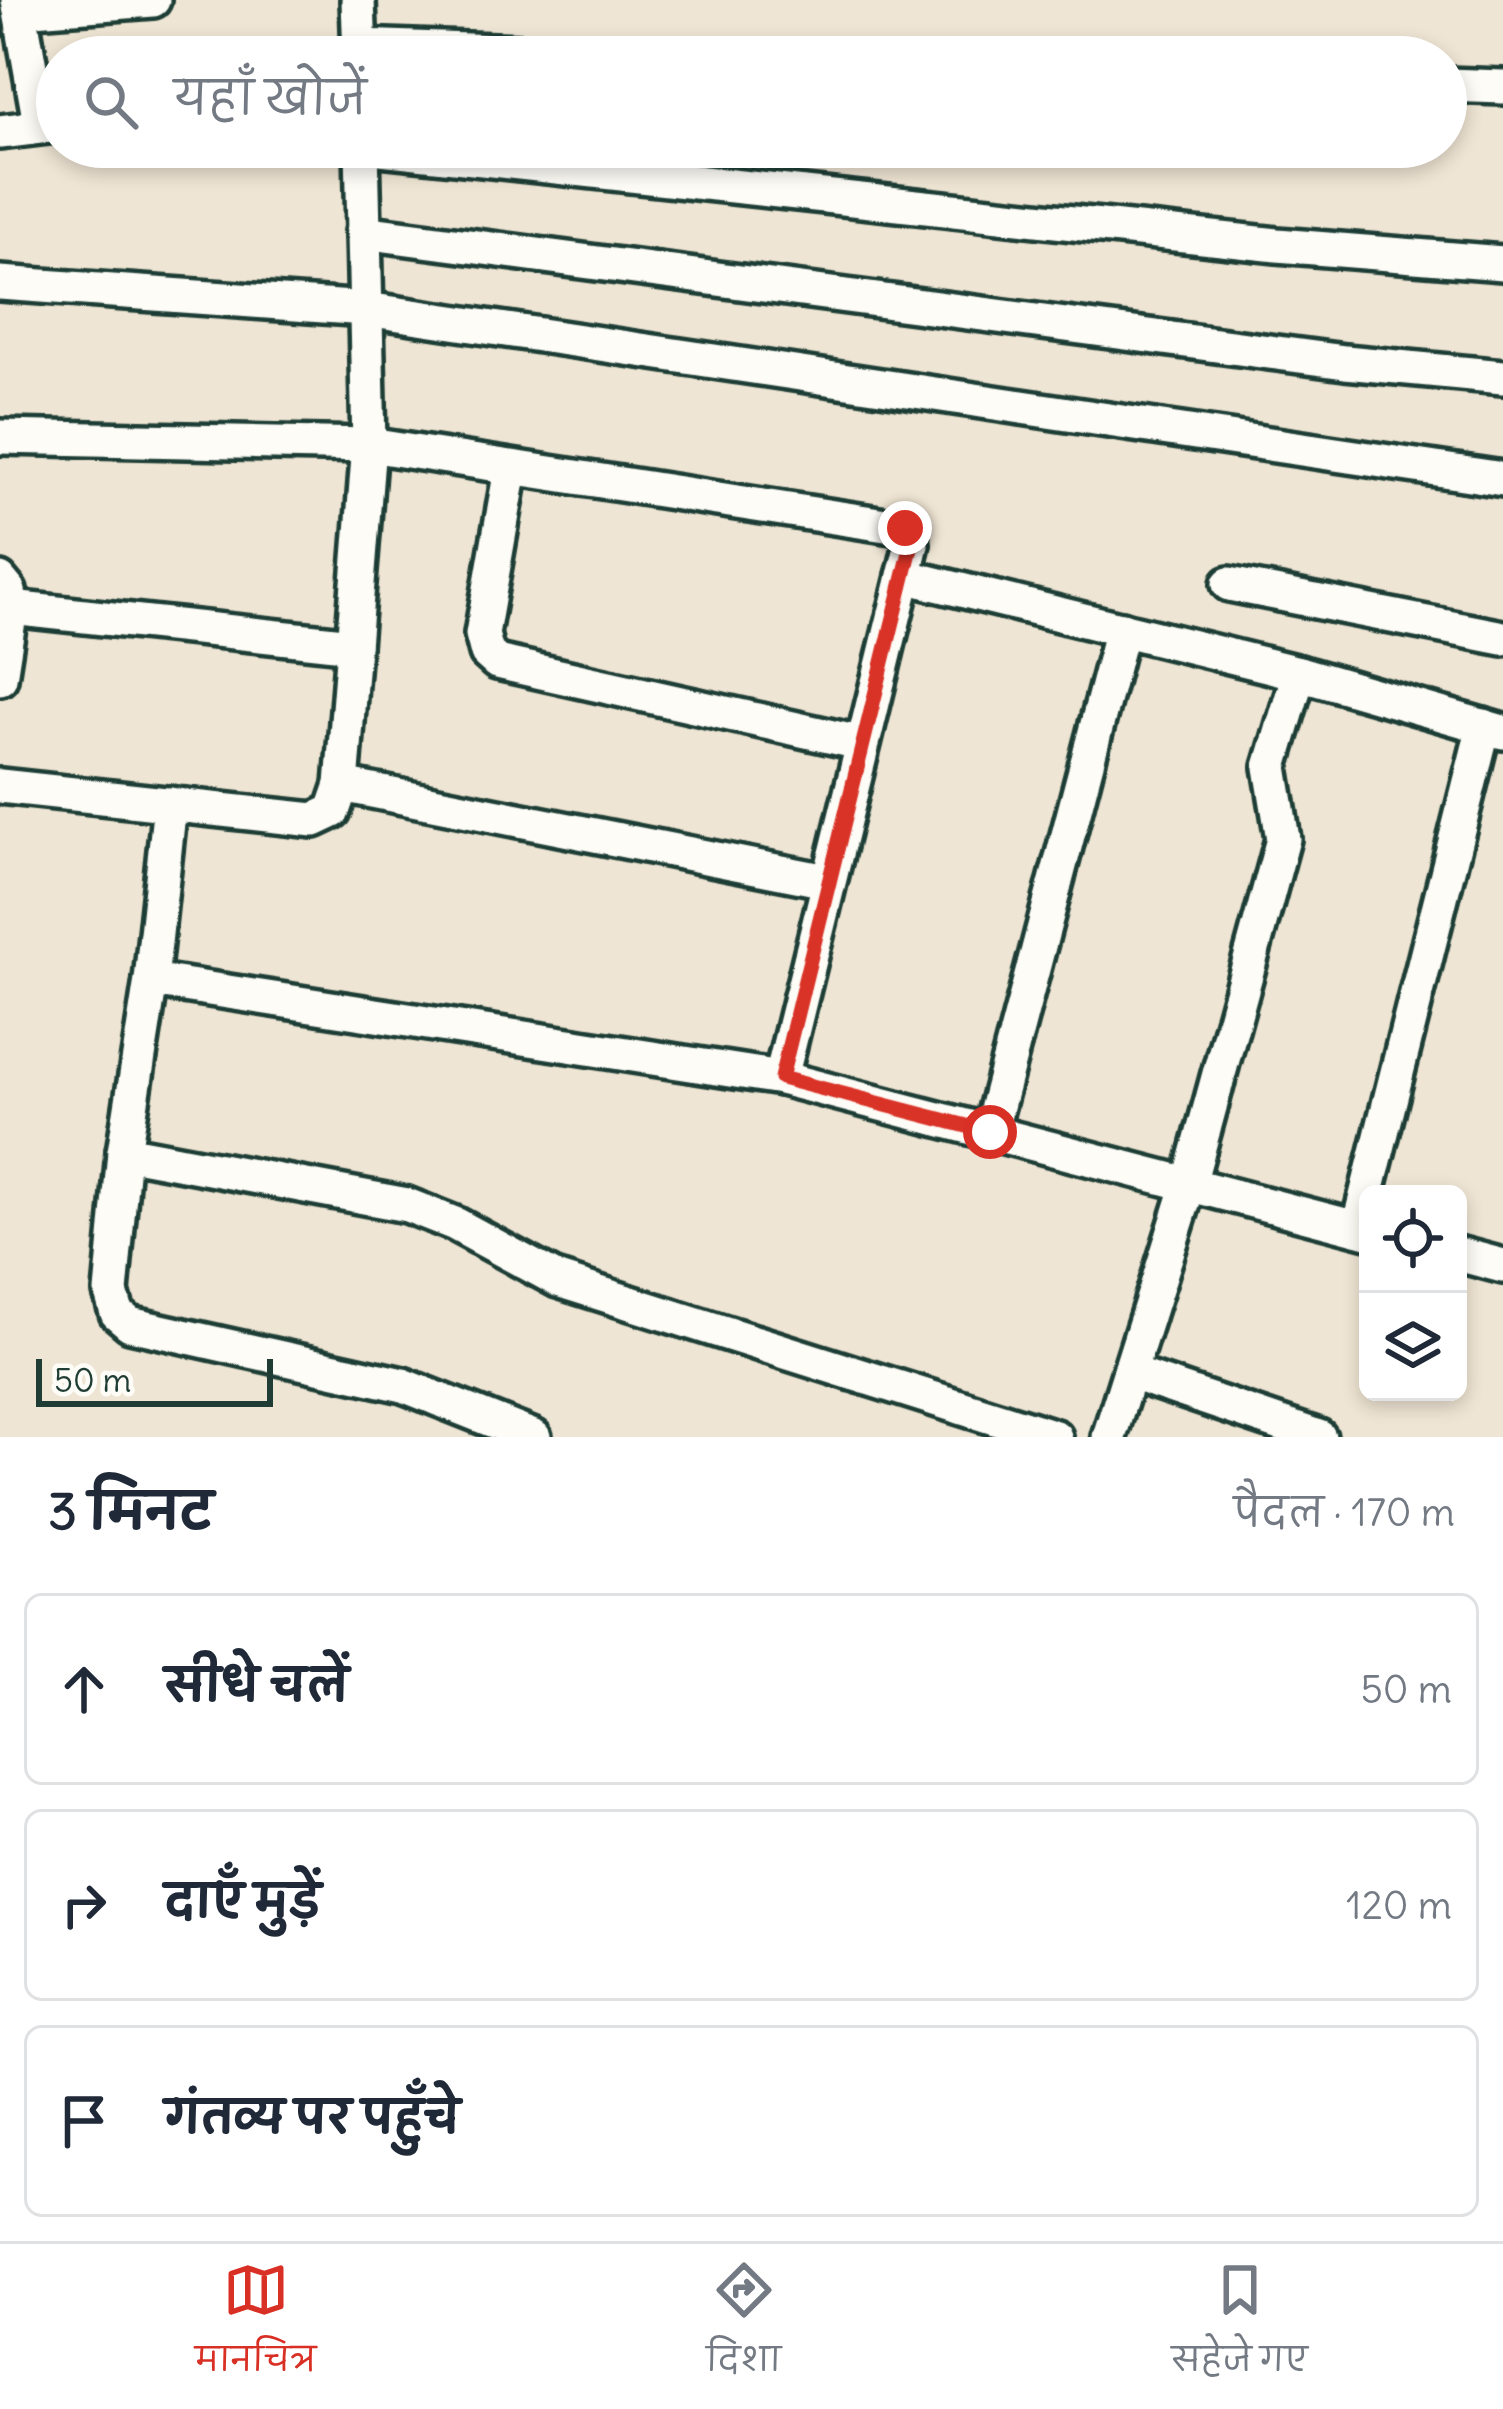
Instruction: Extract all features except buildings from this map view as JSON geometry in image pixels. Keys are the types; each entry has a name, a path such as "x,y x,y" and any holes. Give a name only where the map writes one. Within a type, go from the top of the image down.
{"street":[{"path":"36,72 19,5 153,0"},
{"path":"358,0 359,36"},
{"path":"1467,86 1503,87"},
{"path":"0,132 36,126"},
{"path":"0,786 314,820 333,811 342,785 369,445 362,168"},
{"path":"566,168 1253,242 1503,263"},
{"path":"364,232 1345,362 1503,377"},
{"path":"0,283 366,309 1503,478"},
{"path":"0,437 369,445 900,526 912,538 904,576 781,1078"},
{"path":"511,469 482,634 487,652 497,662 860,743"},
{"path":"904,576 1299,673 1493,729 1375,1185"},
{"path":"1229,584 1503,638"},
{"path":"0,678 5,594 353,645"},
{"path":"990,1132 1122,629"},
{"path":"1109,1437 1189,1184 1283,839 1271,767 1299,673"},
{"path":"342,785 827,881"},
{"path":"170,804 151,980 124,1152 111,1292 117,1313 130,1324 403,1385 534,1437"},
{"path":"151,980 781,1078 1359,1229"},
{"path":"124,1152 407,1205 455,1224 558,1280 1054,1437"},
{"path":"1467,1256 1503,1266"},
{"path":"1131,1373 1319,1437"}],"route":[{"path":"905,528 912,544 781,1078 990,1132"}]}
